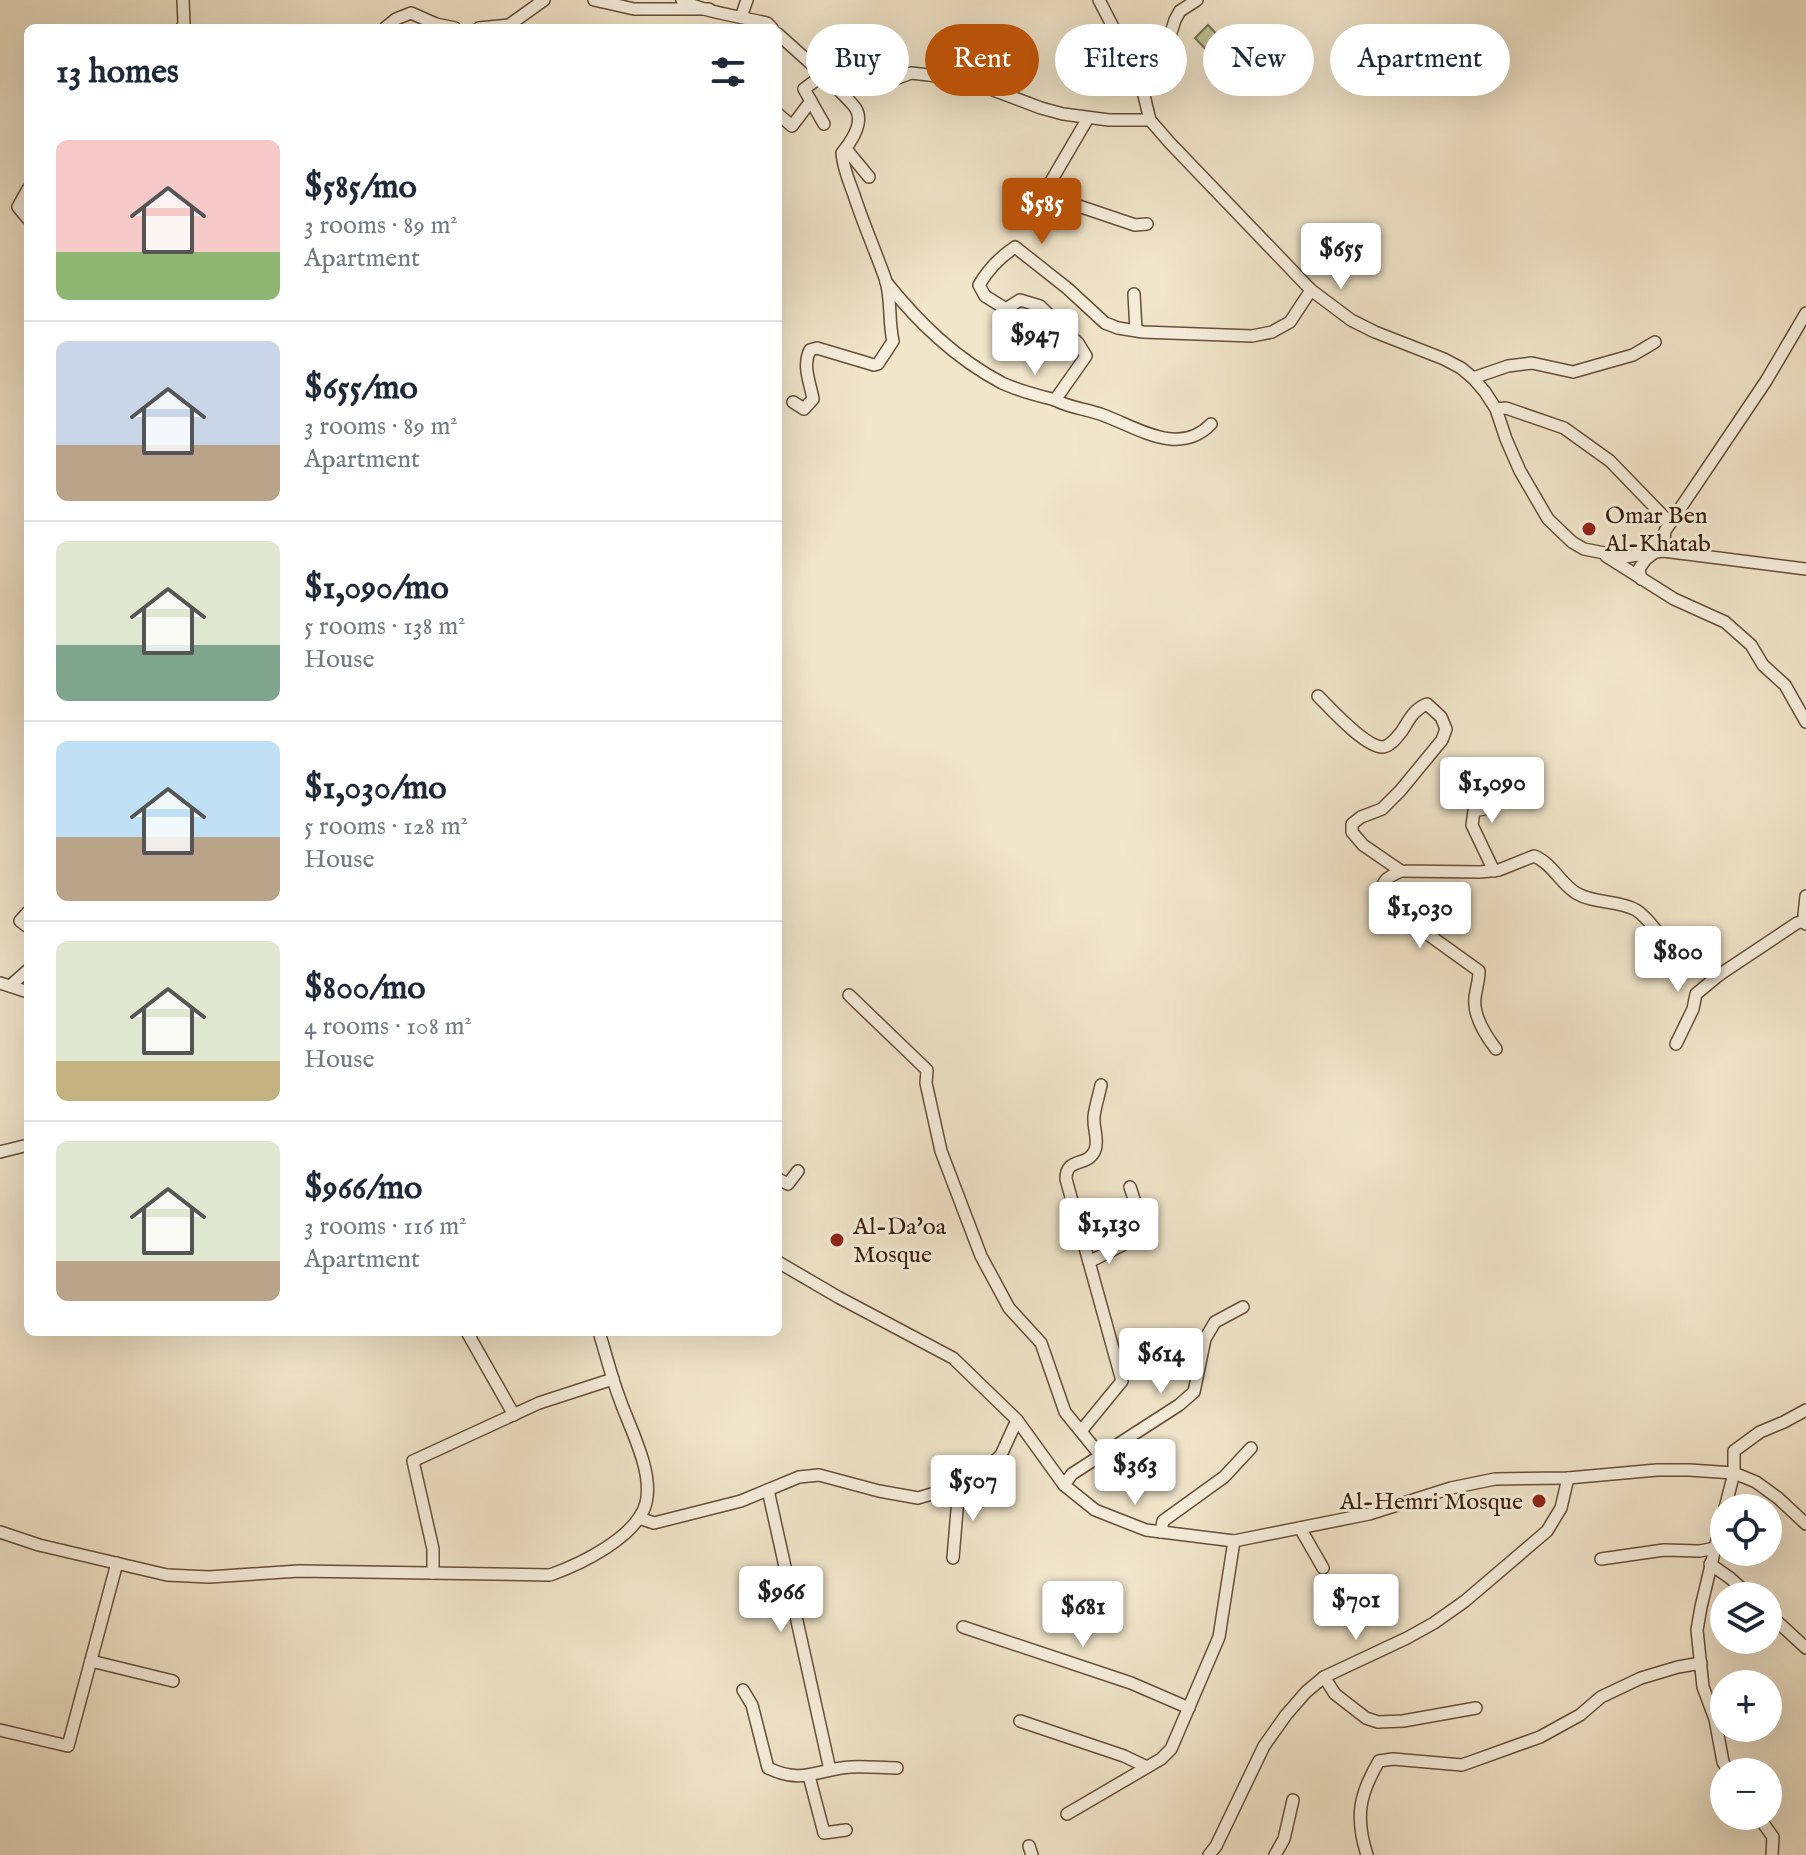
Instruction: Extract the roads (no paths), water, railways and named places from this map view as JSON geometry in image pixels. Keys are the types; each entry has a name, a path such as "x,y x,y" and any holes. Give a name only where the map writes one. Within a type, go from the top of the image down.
{"street":[{"path":"182,24 183,0"},
{"path":"510,24 544,0"},
{"path":"594,0 634,9 709,9"},
{"path":"682,0 768,24"},
{"path":"741,17 747,0"},
{"path":"1099,0 1112,24"},
{"path":"1174,24 1180,11 1197,0"},
{"path":"390,24 411,13 436,24"},
{"path":"782,38 806,60"},
{"path":"909,74 980,85 1041,108 1088,118 1150,120"},
{"path":"808,96 824,124"},
{"path":"793,402 804,409 813,399 806,368 810,350 817,348 874,365 878,364 893,341 886,282 843,165 842,153 859,122 856,109 843,96"},
{"path":"1144,96 1150,120 1311,290 1351,320 1444,359 1473,378 1496,409 1520,471 1548,519 1572,542 1584,549 1625,557 1659,551 1806,569"},
{"path":"782,117 792,126 811,101"},
{"path":"1088,118 1050,183 1049,190 1058,199 1135,225 1147,224"},
{"path":"846,149 869,177"},
{"path":"24,196 18,207 24,214"},
{"path":"1055,400 1086,356 1078,343 1040,306 1020,300 1006,309 985,296 979,285 1000,257 1015,247 1087,304 1105,323 1118,328 1252,336 1272,332 1290,322 1311,290"},
{"path":"886,282 910,311 955,354 1003,383 1063,405 1100,413 1146,434 1174,440 1200,434 1211,424"},
{"path":"1134,294 1136,330"},
{"path":"1641,579 1639,569 1645,560 1659,551 1665,531 1766,381 1806,313"},
{"path":"1473,378 1508,366 1532,363 1573,372 1633,355 1655,342"},
{"path":"1496,409 1506,408 1564,428 1610,461 1670,523"},
{"path":"1602,554 1674,599 1725,622 1751,645 1763,665 1785,685 1806,722"},
{"path":"1318,696 1367,742 1380,748 1388,746 1398,736 1418,707 1427,704 1441,717 1446,729 1442,740 1400,791 1382,809 1352,824 1352,832 1363,845 1401,871"},
{"path":"1494,871 1472,825 1474,811 1484,809 1517,788"},
{"path":"1496,1049 1487,1037 1474,1002 1479,971 1383,902 1379,895 1386,878 1401,871 1494,871 1534,856 1544,860 1577,894 1622,903 1640,912 1668,944 1689,954 1706,970 1719,975"},
{"path":"1676,1044 1693,1009 1696,994 1797,923 1806,922 1806,896"},
{"path":"5,985 24,973"},
{"path":"849,995 927,1070 926,1083 941,1151 981,1256 1009,1308 1041,1343 1065,1412 1100,1455"},
{"path":"1081,1431 1122,1381 1066,1179 1070,1165 1087,1159 1095,1152 1094,1118 1101,1085"},
{"path":"0,1152 24,1146"},
{"path":"782,1181 788,1184 798,1171"},
{"path":"1089,1262 1132,1240 1142,1228 1130,1187"},
{"path":"782,1264 953,1358 1017,1420 1064,1485 1095,1510 1146,1530 1234,1541 1369,1514 1451,1488 1495,1479 1568,1478 1657,1470 1734,1473 1756,1482 1806,1524"},
{"path":"1064,1485 1072,1474 1179,1405 1194,1392 1205,1339 1215,1322 1243,1307"},
{"path":"469,1336 514,1415"},
{"path":"0,1532 39,1545 167,1575 209,1577 299,1571 550,1575 602,1550 627,1531 646,1504 647,1476 600,1336"},
{"path":"433,1573 433,1549 413,1461 539,1403 613,1379"},
{"path":"1728,1494 1734,1473 1734,1451 1760,1432 1806,1410"},
{"path":"639,1518 654,1523 741,1501 799,1477 819,1475 918,1498 959,1486 986,1469 1001,1455 1017,1420"},
{"path":"1161,1532 1163,1521 1224,1477 1251,1448"},
{"path":"1209,1855 1264,1746 1306,1692 1324,1677 1407,1638 1465,1601 1547,1531 1561,1508 1568,1478"},
{"path":"953,1558 959,1486"},
{"path":"768,1490 830,1770"},
{"path":"1300,1528 1323,1568"},
{"path":"1067,1814 1161,1759 1171,1749 1219,1637 1234,1541"},
{"path":"1601,1559 1664,1550 1710,1549"},
{"path":"0,1730 68,1746 117,1563"},
{"path":"1710,1564 1697,1630 1703,1687 1715,1719 1722,1758"},
{"path":"1713,1566 1734,1582"},
{"path":"1782,1626 1806,1648"},
{"path":"963,1627 1131,1683 1189,1708"},
{"path":"91,1661 173,1681"},
{"path":"1367,1855 1361,1836 1360,1803 1367,1780 1379,1761 1393,1759 1462,1765 1540,1737 1580,1715 1601,1697 1641,1678 1701,1663"},
{"path":"1324,1677 1335,1694 1366,1718 1378,1722 1403,1721 1476,1708"},
{"path":"743,1690 752,1705 768,1768 778,1773 809,1776 849,1767 897,1768"},
{"path":"1020,1721 1124,1756 1147,1767"},
{"path":"809,1776 824,1833 846,1830"},
{"path":"1275,1855 1284,1839 1293,1800"},
{"path":"1768,1830 1773,1837 1772,1855"}],"place":[{"name":"Omar Ben Al-Khatab","path":"1589,529"},
{"name":"Al-Da'oa Mosque","path":"837,1240"},
{"name":"Al-Hemri Mosque","path":"1539,1501"}]}
